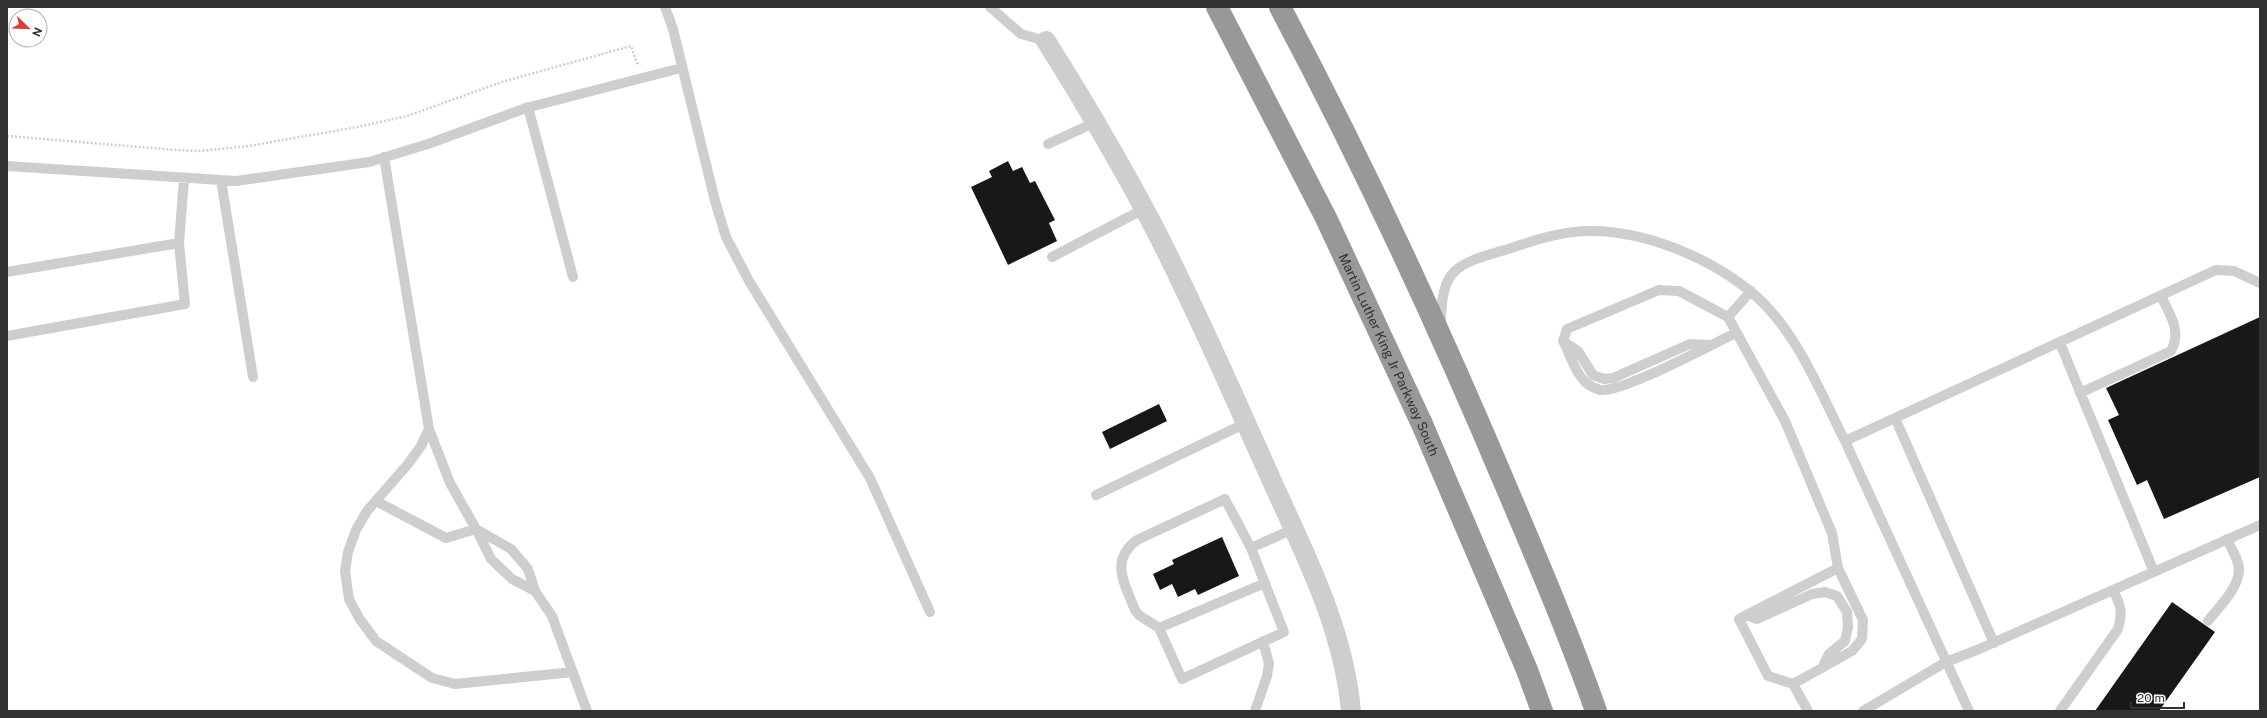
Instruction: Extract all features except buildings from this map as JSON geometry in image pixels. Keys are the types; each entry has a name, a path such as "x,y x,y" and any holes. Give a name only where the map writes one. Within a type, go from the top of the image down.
{"highway":[{"name":"Martin Luther King Jr Parkway South","path":"1217,7 1326,218 1422,424 1527,670 1542,711"},
{"path":"1280,7 1340,122 1441,334 1548,585 1596,711"}],"street":[{"path":"1046,41 1096,122 1144,209 1246,423 1325,600 1346,669 1351,711"}],"lane":[{"path":"665,7 673,28 681,68 715,201 726,237 749,281 870,478 930,612"},
{"path":"990,7 1021,34 1046,41"},
{"path":"7,166 236,181 369,162 428,144 528,107 681,68"},
{"path":"528,107 573,277"},
{"path":"1048,144 1096,122"},
{"path":"384,157 429,429 450,483 491,559 512,579 535,591"},
{"path":"7,336 185,304 179,243 184,178"},
{"path":"221,180 253,377"},
{"path":"1052,257 1144,209"},
{"path":"1441,334 1441,302 1447,280 1466,262 1552,235 1591,231 1646,238 1707,261 1751,291 1789,333 1845,441 1970,711"},
{"path":"7,272 179,243"},
{"path":"1845,441 2216,270 2234,271 2260,283"},
{"path":"1736,333 1711,345 1690,344 1613,378 1604,379 1593,375 1578,351 1563,341 1567,329 1659,290 1679,291 1728,317 1785,421 1832,533 1838,568 1863,620 1862,639 1852,651 1793,684"},
{"path":"1728,317 1751,291"},
{"path":"2080,393 2171,351 2176,340 2176,328 2161,296"},
{"path":"2060,343 2154,572"},
{"path":"1895,418 1994,643"},
{"path":"1096,495 1246,423"},
{"path":"429,429 421,446 408,464 376,501 356,530 348,552 345,571 349,599 359,618 376,641 432,678 455,684 573,672"},
{"path":"1225,499 1251,548 1284,632 1182,679 1159,628 1139,615 1135,610 1121,574 1121,563 1131,544 1225,499"},
{"path":"376,501 446,538 476,529 511,548 528,569 535,591 552,616 587,711"},
{"path":"1863,711 1946,662 1994,643 2260,525"},
{"path":"1251,548 1293,529"},
{"path":"2208,621 2235,585 2239,571 2237,560 2227,539"},
{"path":"1808,711 1793,684 1768,676 1739,619 1838,568"},
{"path":"1159,628 1265,583"},
{"path":"2060,711 2118,629 2122,615 2113,590"},
{"path":"1746,615 1757,619 1812,594 1825,592 1837,596 1847,612 1848,627 1844,641 1828,654 1822,668"},
{"path":"1255,711 1267,676 1269,664 1263,642"}],"path":[{"path":"7,136 200,151 249,146 357,127 408,116 502,82 632,46 642,78"}]}
